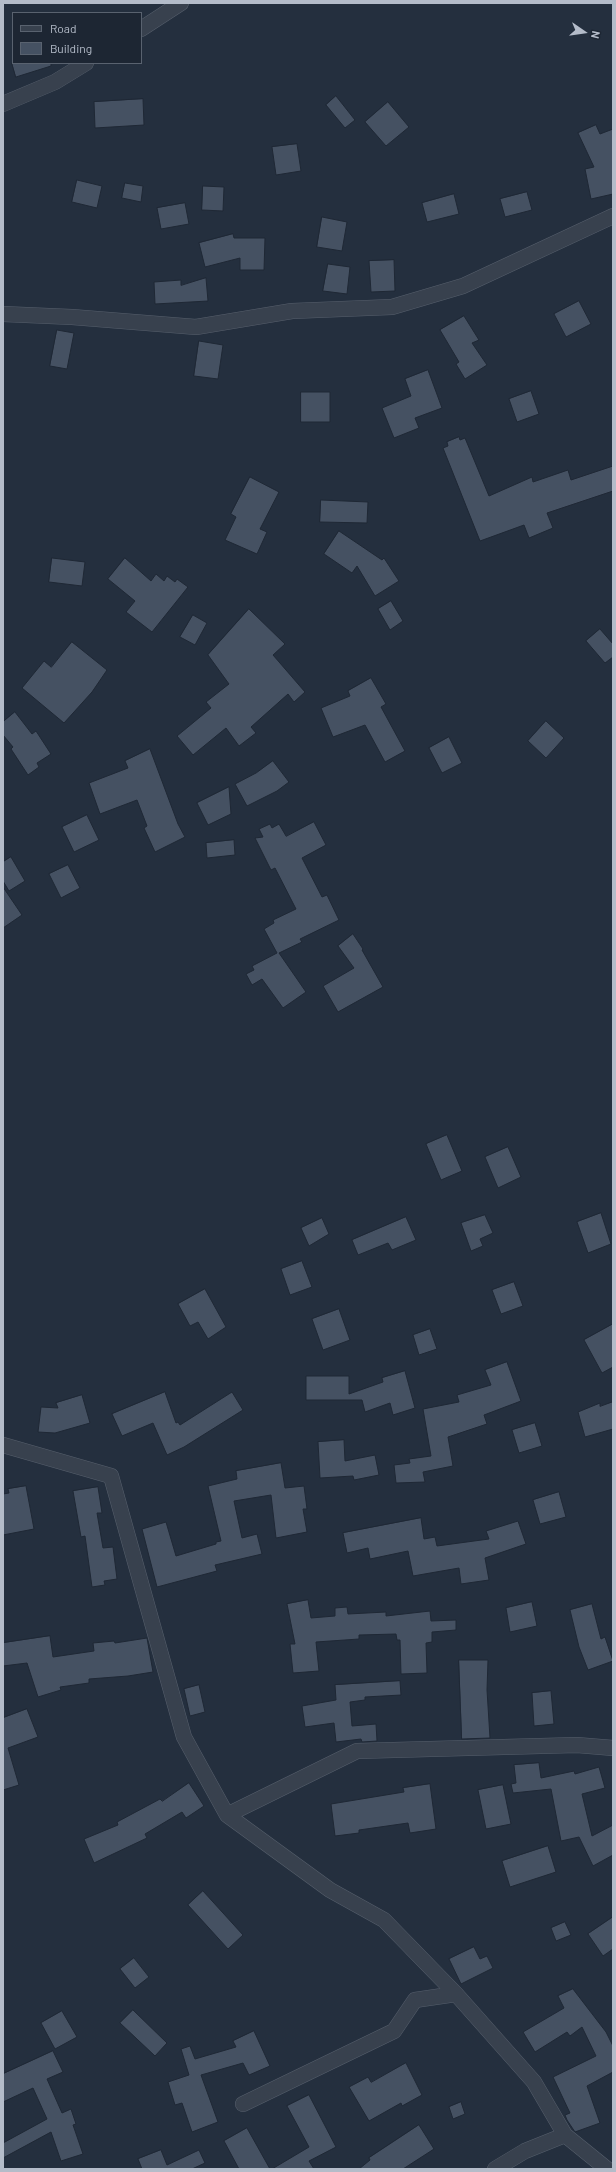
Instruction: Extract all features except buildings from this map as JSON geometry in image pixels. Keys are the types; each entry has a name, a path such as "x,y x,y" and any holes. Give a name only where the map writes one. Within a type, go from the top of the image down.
{"street":[{"path":"142,28 181,3"},
{"path":"3,104 55,82 84,64"},
{"path":"3,314 72,317 196,327 292,311 392,306 464,286 613,216"},
{"path":"3,1445 111,1476 184,1737 227,1815 330,1890 384,1920 456,1994 534,2082 565,2135 607,2169"},
{"path":"227,1815 357,1751 577,1745 613,1748"},
{"path":"243,2104 394,2031 415,2000 456,1994"},
{"path":"495,2169 525,2151 565,2135"}]}
